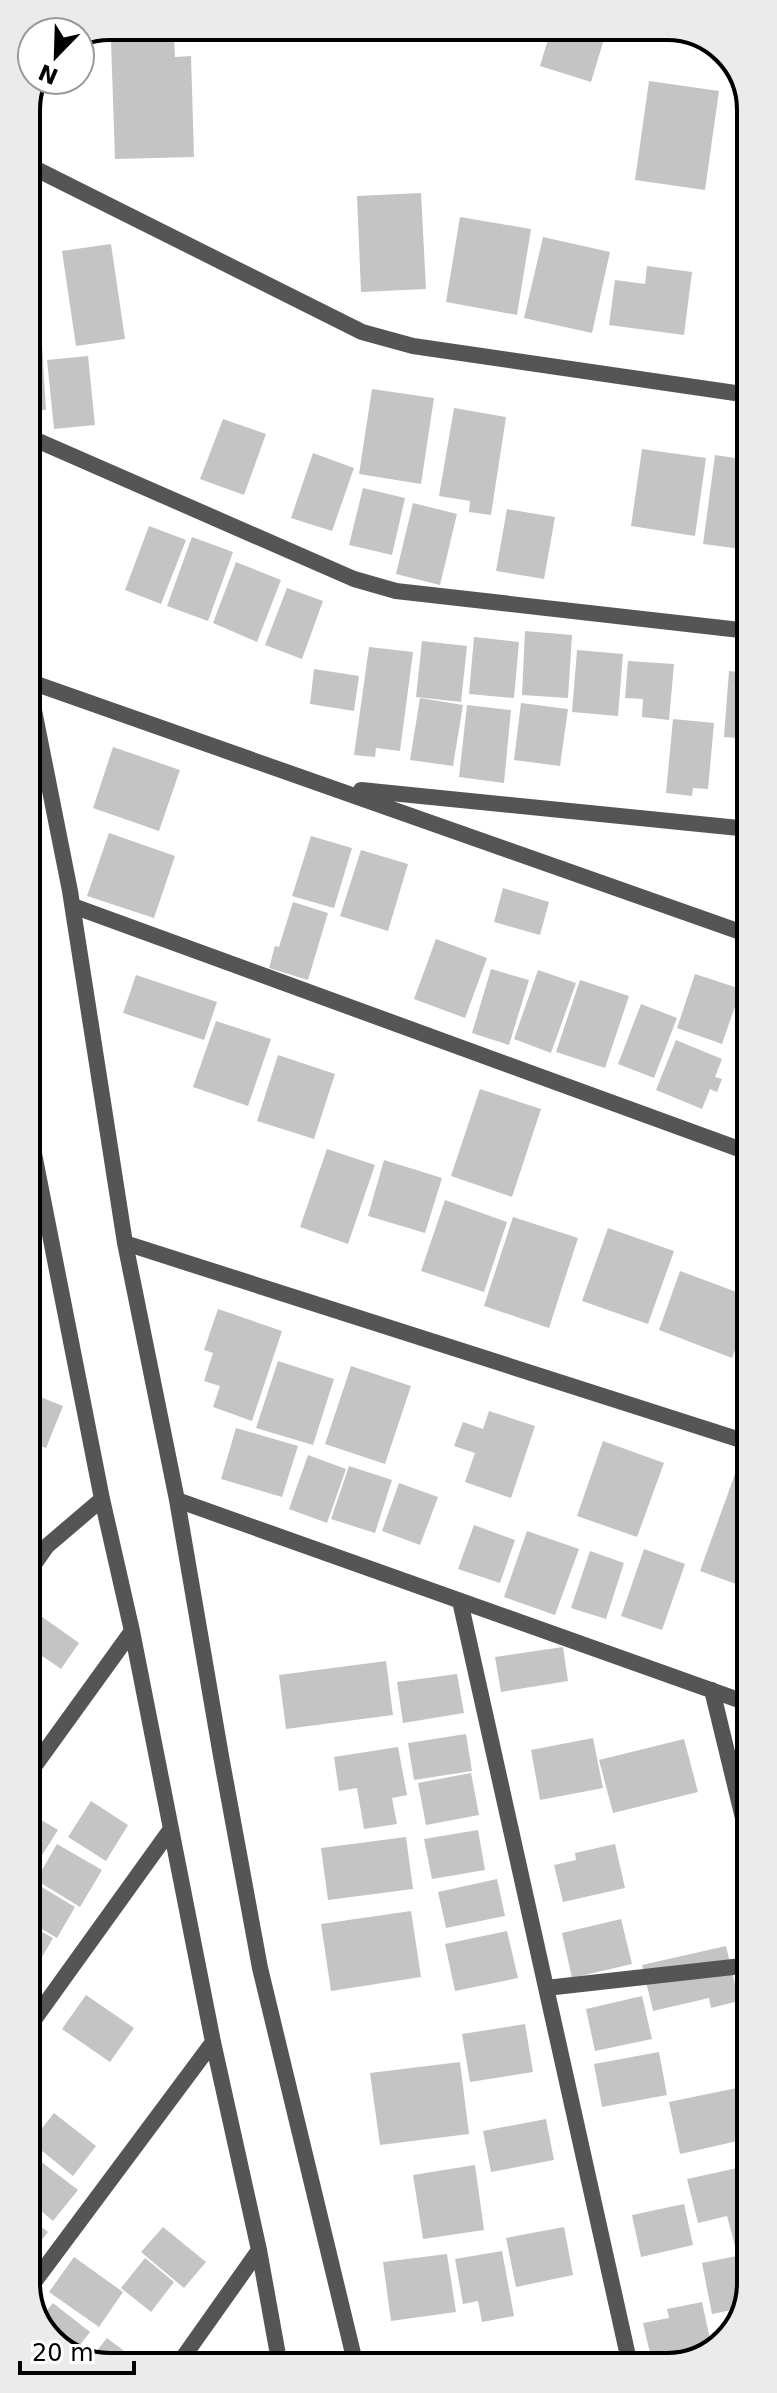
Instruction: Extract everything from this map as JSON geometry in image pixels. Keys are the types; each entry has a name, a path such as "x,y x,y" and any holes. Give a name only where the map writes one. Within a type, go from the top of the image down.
{"street":[{"path":"40,171 362,332 413,346 737,393"},
{"path":"40,442 354,579 396,591 737,630"},
{"path":"40,683 737,931"},
{"path":"40,742 73,906 125,1243 177,1500 260,1968 353,2353"},
{"path":"336,788 737,828"},
{"path":"73,906 737,1148"},
{"path":"40,1184 278,2353"},
{"path":"125,1243 737,1439"},
{"path":"40,1556 47,1546 102,1499"},
{"path":"177,1500 737,1699"},
{"path":"460,1601 627,2353"},
{"path":"40,1758 132,1631"},
{"path":"712,1690 737,1793"},
{"path":"40,2011 171,1829"},
{"path":"546,1988 737,1967"},
{"path":"40,2274 213,2042"},
{"path":"186,2353 259,2250"}],"building":[{"path":"174,40 175,57 191,56 194,157 115,159 111,42"},
{"path":"548,40 604,40 591,82 540,66"},
{"path":"649,81 719,91 705,190 635,180"},
{"path":"421,193 426,289 361,292 357,196"},
{"path":"460,217 531,229 517,315 446,302"},
{"path":"543,237 610,252 592,333 524,318"},
{"path":"111,244 125,339 76,346 62,251"},
{"path":"647,266 692,272 684,335 609,325 615,280 645,284"},
{"path":"40,345 46,410 40,410"},
{"path":"88,356 95,425 54,429 47,360"},
{"path":"372,389 434,398 421,484 359,474"},
{"path":"454,408 506,417 491,515 469,512 470,501 439,496"},
{"path":"223,419 266,434 244,495 200,479"},
{"path":"642,449 706,458 695,536 631,526"},
{"path":"313,453 354,468 332,531 291,518"},
{"path":"715,455 737,458 737,548 703,544"},
{"path":"363,488 405,498 392,555 349,545"},
{"path":"413,503 457,514 440,585 396,574"},
{"path":"507,509 555,517 544,579 496,571"},
{"path":"149,526 186,540 161,604 125,590"},
{"path":"192,537 233,552 208,621 167,606"},
{"path":"236,562 281,580 257,642 213,623"},
{"path":"287,588 323,601 302,659 265,645"},
{"path":"525,631 572,635 568,698 522,695"},
{"path":"474,637 519,642 514,698 469,694"},
{"path":"422,641 467,646 461,702 416,697"},
{"path":"369,647 413,652 400,751 376,748 375,757 354,755"},
{"path":"577,650 623,654 618,716 572,712"},
{"path":"628,661 674,664 669,720 642,717 643,699 625,698"},
{"path":"314,669 359,676 354,711 310,704"},
{"path":"729,671 737,672 737,738 724,737"},
{"path":"420,698 463,705 453,766 410,760"},
{"path":"521,703 568,709 560,766 514,760"},
{"path":"467,705 511,710 504,783 459,777"},
{"path":"673,719 714,723 708,789 693,788 692,796 666,793"},
{"path":"113,747 180,770 159,831 93,808"},
{"path":"109,833 175,856 154,918 87,896"},
{"path":"311,836 352,848 334,908 292,896"},
{"path":"361,850 408,864 388,931 340,916"},
{"path":"503,888 549,902 540,935 494,922"},
{"path":"293,902 328,913 308,980 269,968"},
{"path":"436,939 487,958 465,1018 414,999"},
{"path":"491,969 529,980 509,1045 472,1033"},
{"path":"538,970 576,983 551,1053 514,1039"},
{"path":"695,974 737,988 737,1001 722,1044 677,1028"},
{"path":"136,975 217,1002 204,1040 123,1013"},
{"path":"580,980 629,996 605,1068 556,1052"},
{"path":"641,1004 677,1018 654,1078 618,1064"},
{"path":"216,1021 271,1039 248,1106 193,1087"},
{"path":"676,1040 722,1059 715,1077 722,1079 717,1092 710,1089 702,1109 656,1090"},
{"path":"278,1055 335,1074 314,1139 257,1121"},
{"path":"480,1089 541,1109 512,1197 451,1176"},
{"path":"327,1149 375,1165 348,1244 300,1227"},
{"path":"384,1160 442,1178 425,1233 368,1216"},
{"path":"445,1200 507,1222 484,1292 421,1271"},
{"path":"513,1217 578,1238 549,1328 484,1306"},
{"path":"608,1228 674,1251 648,1324 582,1301"},
{"path":"680,1271 737,1292 737,1345 732,1358 659,1330"},
{"path":"218,1309 282,1331 252,1421 213,1407 220,1386 204,1381 213,1353 204,1350"},
{"path":"278,1361 334,1379 313,1445 256,1428"},
{"path":"351,1366 411,1386 385,1464 325,1444"},
{"path":"40,1397 63,1406 46,1448 40,1446"},
{"path":"489,1411 535,1426 511,1498 465,1482 475,1453 454,1446 463,1422 483,1429"},
{"path":"236,1428 298,1446 282,1497 221,1479"},
{"path":"603,1441 664,1463 637,1537 577,1516"},
{"path":"308,1455 346,1469 327,1523 289,1509"},
{"path":"349,1466 392,1480 375,1533 331,1519"},
{"path":"735,1474 737,1475 737,1584 700,1571"},
{"path":"399,1483 438,1497 420,1545 382,1531"},
{"path":"474,1525 515,1540 500,1583 458,1569"},
{"path":"527,1531 579,1549 555,1615 504,1597"},
{"path":"644,1549 685,1564 662,1630 621,1616"},
{"path":"590,1551 624,1563 606,1619 571,1608"},
{"path":"40,1615 79,1643 61,1669 40,1654"},
{"path":"563,1647 568,1681 501,1692 495,1657"},
{"path":"386,1661 393,1715 286,1729 279,1675"},
{"path":"457,1674 464,1713 403,1723 397,1682"},
{"path":"466,1734 472,1771 414,1780 408,1743"},
{"path":"593,1738 603,1788 540,1800 531,1750"},
{"path":"684,1739 698,1792 613,1813 599,1760"},
{"path":"398,1747 407,1795 392,1798 397,1824 364,1829 357,1788 339,1791 334,1757"},
{"path":"471,1773 479,1815 426,1825 418,1783"},
{"path":"91,1801 128,1825 106,1861 68,1837"},
{"path":"40,1819 58,1830 40,1858"},
{"path":"478,1830 485,1870 432,1879 424,1839"},
{"path":"406,1837 413,1889 328,1900 321,1848"},
{"path":"57,1844 102,1870 80,1907 40,1882 40,1873"},
{"path":"615,1844 625,1888 563,1902 554,1865 576,1860 575,1853"},
{"path":"497,1879 505,1916 446,1928 438,1892"},
{"path":"40,1886 75,1907 57,1938 40,1928"},
{"path":"411,1911 421,1977 331,1991 321,1924"},
{"path":"621,1919 632,1964 572,1978 562,1933"},
{"path":"40,1931 53,1938 40,1961"},
{"path":"507,1931 518,1978 455,1991 445,1944"},
{"path":"726,1946 737,2002 711,2008 709,1998 653,2011 642,1965"},
{"path":"86,1995 134,2028 110,2062 62,2029"},
{"path":"642,1996 652,2039 595,2051 586,2009"},
{"path":"525,2024 533,2072 470,2082 462,2034"},
{"path":"659,2052 667,2095 602,2107 594,2064"},
{"path":"460,2062 469,2134 380,2145 370,2073"},
{"path":"737,2088 737,2141 680,2154 669,2102"},
{"path":"54,2113 96,2146 73,2176 40,2149 40,2131"},
{"path":"546,2119 554,2160 491,2172 483,2131"},
{"path":"40,2161 78,2190 53,2221 40,2210"},
{"path":"475,2165 484,2230 423,2239 413,2175"},
{"path":"737,2168 737,2246 727,2216 698,2223 687,2179"},
{"path":"684,2204 693,2245 641,2257 632,2215"},
{"path":"40,2226 48,2232 40,2242"},
{"path":"163,2227 206,2262 184,2288 141,2252"},
{"path":"564,2227 573,2275 516,2287 506,2238"},
{"path":"502,2251 514,2316 482,2322 478,2301 463,2304 455,2259"},
{"path":"447,2254 456,2312 391,2321 383,2262"},
{"path":"737,2256 736,2297 731,2310 712,2314 702,2263"},
{"path":"74,2257 123,2292 99,2327 49,2292"},
{"path":"145,2258 174,2282 151,2312 121,2288"},
{"path":"702,2302 710,2338 685,2351 650,2353 643,2323 669,2318 667,2309"},
{"path":"53,2303 90,2332 79,2346 64,2336 46,2311"},
{"path":"107,2338 127,2353 105,2353 96,2352"}]}
